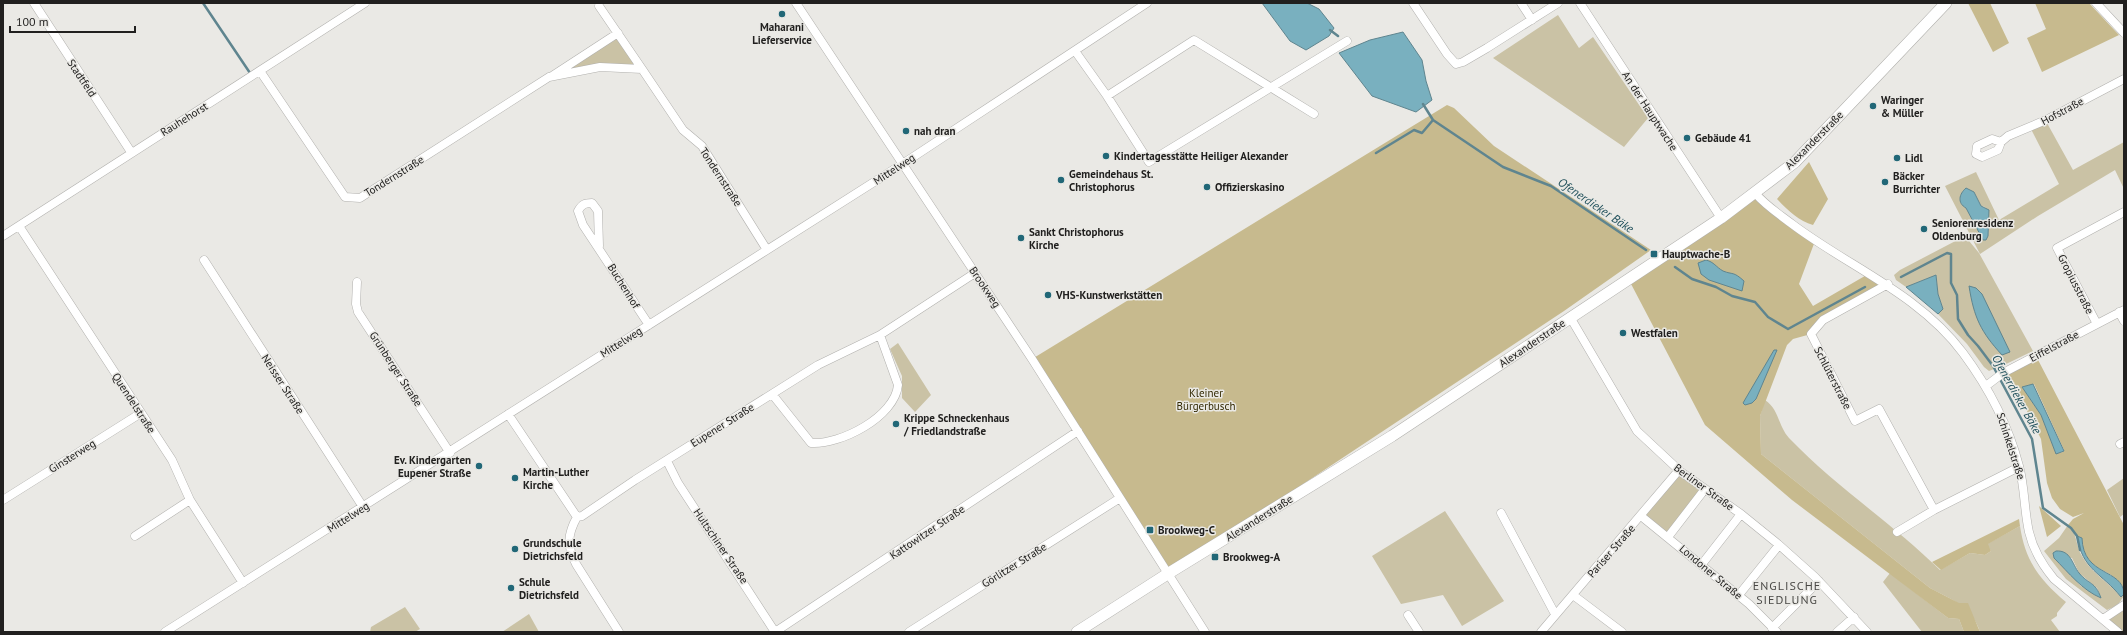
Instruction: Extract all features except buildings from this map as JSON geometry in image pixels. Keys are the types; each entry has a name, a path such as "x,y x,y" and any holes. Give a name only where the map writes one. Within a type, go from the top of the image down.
{"main road":[{"name":"Alexanderstraße","path":"1077,632 1168,573 1392,436 1721,218 1795,162 1946,3"}],"street":[{"name":"Stadtfeld","path":"34,3 131,152"},
{"name":"Rauhehorst","path":"3,236 131,152 365,3"},
{"name":"Brookweg","path":"796,3 904,163 1078,431 1205,632"},
{"name":"Mittelweg","path":"165,632 450,453 508,414 904,163 1147,3"},
{"path":"1413,3 1447,54 1456,64 1463,62 1558,3"},
{"path":"1521,3 1532,20"},
{"name":"An der Hauptwache","path":"1580,3 1721,218"},
{"path":"2096,3 2124,33"},
{"name":"Tondernstraße","path":"599,6 683,130 702,146 767,250"},
{"name":"Tondernstraße","path":"260,71 345,197 353,199 360,198 618,33"},
{"path":"1107,96 1194,40 1314,114"},
{"path":"1075,51 1107,96 1149,162 1347,41"},
{"name":"Tondernstraße","path":"549,77 600,67 642,69"},
{"name":"Hofstraße","path":"2001,142 2008,136 2046,120 2124,79"},
{"name":"Schinkelstraße","path":"1755,193 1764,204 1812,239 1888,284 1941,329 1962,351 1986,386 2004,418 2019,467 2026,502 2029,532 2046,569 2054,579 2118,632"},
{"name":"Buchenhof","path":"599,246 598,211 592,203 586,203 581,206 579,217 649,325"},
{"name":"Gropiusstraße","path":"2097,324 2058,248 2124,212"},
{"name":"Quendelstraße","path":"19,226 172,460 190,500 243,583"},
{"name":"Neisser Straße","path":"204,260 363,507"},
{"name":"Eupener Straße","path":"577,518 818,365 880,336 975,273"},
{"name":"Grünberger Straße","path":"357,282 356,304 358,312 450,453"},
{"name":"Schlüterstraße","path":"1888,284 1823,320 1814,328 1811,334 1855,421 1879,409 1934,510"},
{"path":"2122,311 2124,321"},
{"name":"Eiffelstraße","path":"1986,386 2000,375 2122,311"},
{"name":"Berliner Straße","path":"1570,317 1637,431 1679,470 1741,514 1779,545 1819,581 1867,632"},
{"path":"772,394 811,443 829,443 863,427 876,420 889,408 898,392 898,385 880,336"},
{"name":"Ginsterweg","path":"3,500 141,413"},
{"path":"508,414 577,518 568,537 571,553 576,564 619,632"},
{"name":"Kattowitzer Straße","path":"775,632 1078,431"},
{"name":"Hultschiner Straße","path":"667,461 678,483 775,632"},
{"path":"1897,532 1934,510 2019,467"},
{"name":"Pariser Straße","path":"1541,632 1679,470"},
{"path":"1668,537 1706,489"},
{"name":"Görlitzer Straße","path":"909,632 1120,498"},
{"path":"135,536 190,500"},
{"path":"1501,513 1555,614"},
{"path":"1702,564 1741,514"},
{"name":"Londoner Straße","path":"1641,516 1702,564 1775,630"},
{"path":"1738,596 1779,545"},
{"path":"1775,630 1819,581"},
{"path":"1573,595 1622,632"},
{"path":"2104,619 2124,605"},
{"path":"1408,615 1419,632"},
{"path":"1837,632 1854,617"}],"shaded area":[{"path":"1558,15 1579,48 1593,37 1648,118 1624,147 1493,58"},
{"path":"618,33 642,69 620,67 549,77"},
{"path":"2047,123 2073,170 2124,142 2124,189 2115,170 2038,216 1980,254 1945,186 1976,172 1999,220 2059,184 2031,129","holes":["1974,192 1981,206 1985,207 1989,220 1988,236 1983,240 1966,208"]},
{"path":"1965,236 1979,253 2033,351 2004,365 1996,358 2001,366 1989,371 1984,367 1967,344 1938,314 1943,309 1938,294 1936,275 1906,287 1896,280 1894,275 1900,270"},
{"path":"898,343 931,395 915,412 902,398 902,376 890,349"},
{"path":"1765,400 1773,408 1785,433 1807,456 1940,570 1970,553 1985,555 1991,551 1987,544 2020,526 2026,550 2035,569 2041,578 2066,602 2057,613 2057,616 2051,620 2060,632 1980,632 1972,616 1960,605 1930,588 1761,454 1760,416"},
{"path":"1681,472 1705,489 1668,537 1641,516"},
{"path":"2124,478 2124,514 2120,517 2107,490"},
{"path":"1445,511 1504,601 1462,626 1443,595 1401,604 1372,556"},
{"path":"2068,525 2075,536 2080,552 2086,562 2121,597 2124,595 2121,601 2107,610 2066,579 2044,551 2059,538","holes":["2053,554 2072,558 2079,573 2097,588 2101,598 2081,586 2054,558"]},
{"path":"1890,573 1948,618 1959,619 1964,632 1922,632 1883,582"},
{"path":"2124,605 2124,632 2118,632 2103,619"},
{"path":"405,607 420,629 415,632 370,632 371,627"},
{"path":"529,614 539,632 502,632"}],"green space":[{"path":"1968,3 1990,3 2009,43 1993,52"},
{"path":"2035,3 2089,3 2119,35 2042,72 2027,38 2046,29"},
{"name":"Kleiner Bürgerbusch","path":"1447,105 1454,108 1494,146 1651,250 1564,311 1169,573 1032,359"},
{"path":"1809,162 1828,199 1813,225 1794,215 1777,199"},
{"path":"1755,193 1815,241 1799,284 1813,306 1870,273 1888,284 1822,321 1811,334 1793,339 1787,345 1760,416 1761,454 1930,588 1959,603 1968,603 1980,632 1964,632 1959,619 1948,618 1792,500 1705,425 1630,282"},
{"path":"2036,356 2124,525 2124,591 2120,583 2114,577 2094,565 2088,559 2084,550 2082,538 2077,536 2068,525 2073,519 2084,513 2073,517 2060,509 2052,498 2047,483 2041,439 2007,371","holes":["2034,384 2064,450 2063,452 2056,453 2041,415 2022,387"]},
{"path":"2039,506 2061,526 2047,537"},
{"path":"2019,519 2020,526 1988,544 1991,551 1985,555 1970,553 1941,570 1932,562"}],"water":[{"path":"1262,3 1307,3 1319,9 1334,28 1329,36 1306,50 1290,41"},
{"path":"1403,32 1422,60 1426,81 1432,100 1416,112 1372,96 1339,53 1370,40"},
{"path":"1966,188 1974,192 1981,206 1989,210 1988,236 1986,240 1983,240 1966,208 1961,204 1960,198"},
{"path":"1706,260 1723,271 1733,274 1744,281 1742,291 1709,280 1701,274 1698,263"},
{"path":"1936,275 1938,294 1943,309 1938,314 1906,287"},
{"path":"1969,286 1976,288 1982,294 2010,352 2002,355 1984,331 1973,307"},
{"path":"1774,350 1777,350 1756,399 1752,403 1745,405 1743,403"},
{"path":"2033,384 2064,451 2056,454 2041,415 2022,387"},
{"path":"2077,536 2082,538 2084,551 2089,560 2095,566 2111,575 2122,586 2124,594 2121,597 2088,564 2083,556"},
{"path":"2056,551 2061,551 2068,555 2079,573 2094,586 2101,598 2094,595 2070,575 2054,558 2053,553"}],"waterway":[{"path":"203,3 250,73"},
{"name":"Ofenerdieker Bäke","path":"1330,30 1338,36"},
{"name":"Ofenerdieker Bäke","path":"1423,104 1433,120 1503,167 1551,186 1646,250"},
{"path":"1376,153 1414,130 1422,133 1433,120"},
{"name":"Ofenerdieker Bäke","path":"1901,277 1947,253 1951,254 1951,283 1957,295 1958,319 1968,335 1993,366 2032,439 2043,508 2071,528 2077,536 2080,550"},
{"name":"Ofenerdieker Bäke","path":"1675,267 1692,279 1716,287 1732,296 1755,302 1768,317 1788,329 1865,287"}],"place":[{"name":"Maharani Lieferservice","path":"782,14"},
{"name":"Waringer & Müller","path":"1873,106"},
{"name":"nah dran","path":"906,131"},
{"name":"Gebäude 41","path":"1687,138"},
{"name":"Kindertagesstätte Heiliger Alexander","path":"1106,156"},
{"name":"Lidl","path":"1897,158"},
{"name":"Gemeindehaus St. Christophorus","path":"1061,180"},
{"name":"Bäcker Burrichter","path":"1885,182"},
{"name":"Offizierskasino","path":"1207,187"},
{"name":"Seniorenresidenz Oldenburg","path":"1924,229"},
{"name":"Sankt Christophorus Kirche","path":"1021,238"},
{"name":"Hauptwache-B","path":"1654,254"},
{"name":"VHS-Kunstwerkstätten","path":"1048,295"},
{"name":"Westfalen","path":"1623,333"},
{"name":"Krippe Schneckenhaus / Friedlandstraße","path":"896,424"},
{"name":"Ev. Kindergarten Eupener Straße","path":"479,466"},
{"name":"Martin-Luther Kirche","path":"515,478"},
{"name":"Brookweg-C","path":"1150,530"},
{"name":"Grundschule Dietrichsfeld","path":"515,549"},
{"name":"Brookweg-A","path":"1215,557"},
{"name":"Schule Dietrichsfeld","path":"511,588"}],"district":[{"name":"ENGLISCHE SIEDLUNG","path":"1787,592"}]}
